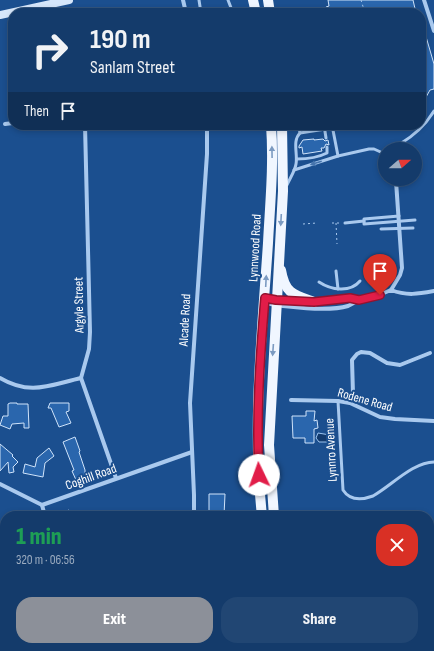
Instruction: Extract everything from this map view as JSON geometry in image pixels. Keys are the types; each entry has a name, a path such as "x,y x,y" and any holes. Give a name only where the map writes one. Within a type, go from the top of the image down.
{"main road":[{"name":"Lynnwood Road","path":"261,511 257,446 258,398 272,174 271,130"},
{"name":"Lynnwood Road","path":"274,511 269,445 283,191 282,130"},
{"path":"279,257 282,276 288,290 296,296 314,302"}],"street":[{"path":"32,8 69,0"},
{"path":"424,0 434,32"},
{"name":"Argyle Street","path":"81,378 89,349 90,332 85,130"},
{"name":"Alcade Road","path":"194,511 190,403 207,154 207,130"},
{"path":"264,300 276,303 325,308 347,306 359,300 391,290 400,275 402,268 400,216 397,186"},
{"path":"391,290 401,294 415,294 434,291"},
{"path":"276,303 314,302 350,298 359,300"},
{"path":"350,404 353,394 352,360 357,354 361,352 370,353 387,363 400,365 430,353"},
{"path":"0,378 9,383 31,389 81,378 116,478"},
{"name":"Rodene Road","path":"291,400 338,401 350,404 380,416 395,419 434,420"},
{"name":"Coghill Road","path":"42,505 192,452"},
{"path":"0,484 42,505 44,511"}],"lane":[{"path":"426,125 434,111"},
{"path":"283,191 294,170 297,159 295,146 297,135 312,130"},
{"path":"325,130 326,138"},
{"path":"333,130 338,156"},
{"path":"403,142 420,130"},
{"path":"297,159 319,157 327,153 327,147"},
{"path":"294,170 338,156 369,149 378,151"},
{"path":"345,223 381,217 400,216"},
{"path":"381,217 381,223"},
{"path":"364,221 381,223 415,220"},
{"path":"381,228 413,228"},
{"path":"336,271 338,289"},
{"path":"319,282 330,288 338,289 352,287 360,281"},
{"name":"Lynnro Avenue","path":"338,401 343,490 348,496 356,499 365,499 373,496 415,468 424,463 434,462"}],"path":[{"path":"303,224 317,223"},
{"path":"332,223 345,223"},
{"path":"336,223 337,244"}],"water":[{"path":"318,433 330,435 331,442 319,442 316,438"}],"building":[{"path":"328,0 413,0 415,8 326,8 329,6"},
{"path":"426,37 434,64 434,89 430,90 426,97"},
{"path":"323,139 325,141 328,140 329,145 326,144 324,148 321,148 322,151 303,154 302,147 299,148 299,146 303,140"},
{"path":"50,403 69,403 69,411 66,412 71,423 59,427 51,408 48,408"},
{"path":"8,404 28,404 29,428 24,428 24,423 12,424 10,429 0,425 3,416 8,416"},
{"path":"306,411 315,411 314,421 317,420 318,428 314,429 314,443 305,443 305,438 293,438 292,416 306,416"},
{"path":"75,437 85,470 85,475 88,475 90,480 84,482 82,478 76,480 72,471 74,470 63,442"},
{"path":"0,444 13,455 12,456 18,462 13,467 14,472 9,473 8,462 0,471"},
{"path":"49,448 54,456 45,463 43,477 23,473 25,464 35,467 37,458"},
{"path":"209,494 225,494 224,511 209,511"}],"route":[{"path":"259,475 257,446 258,398 265,298 314,302 350,298 359,300 380,295"}]}
